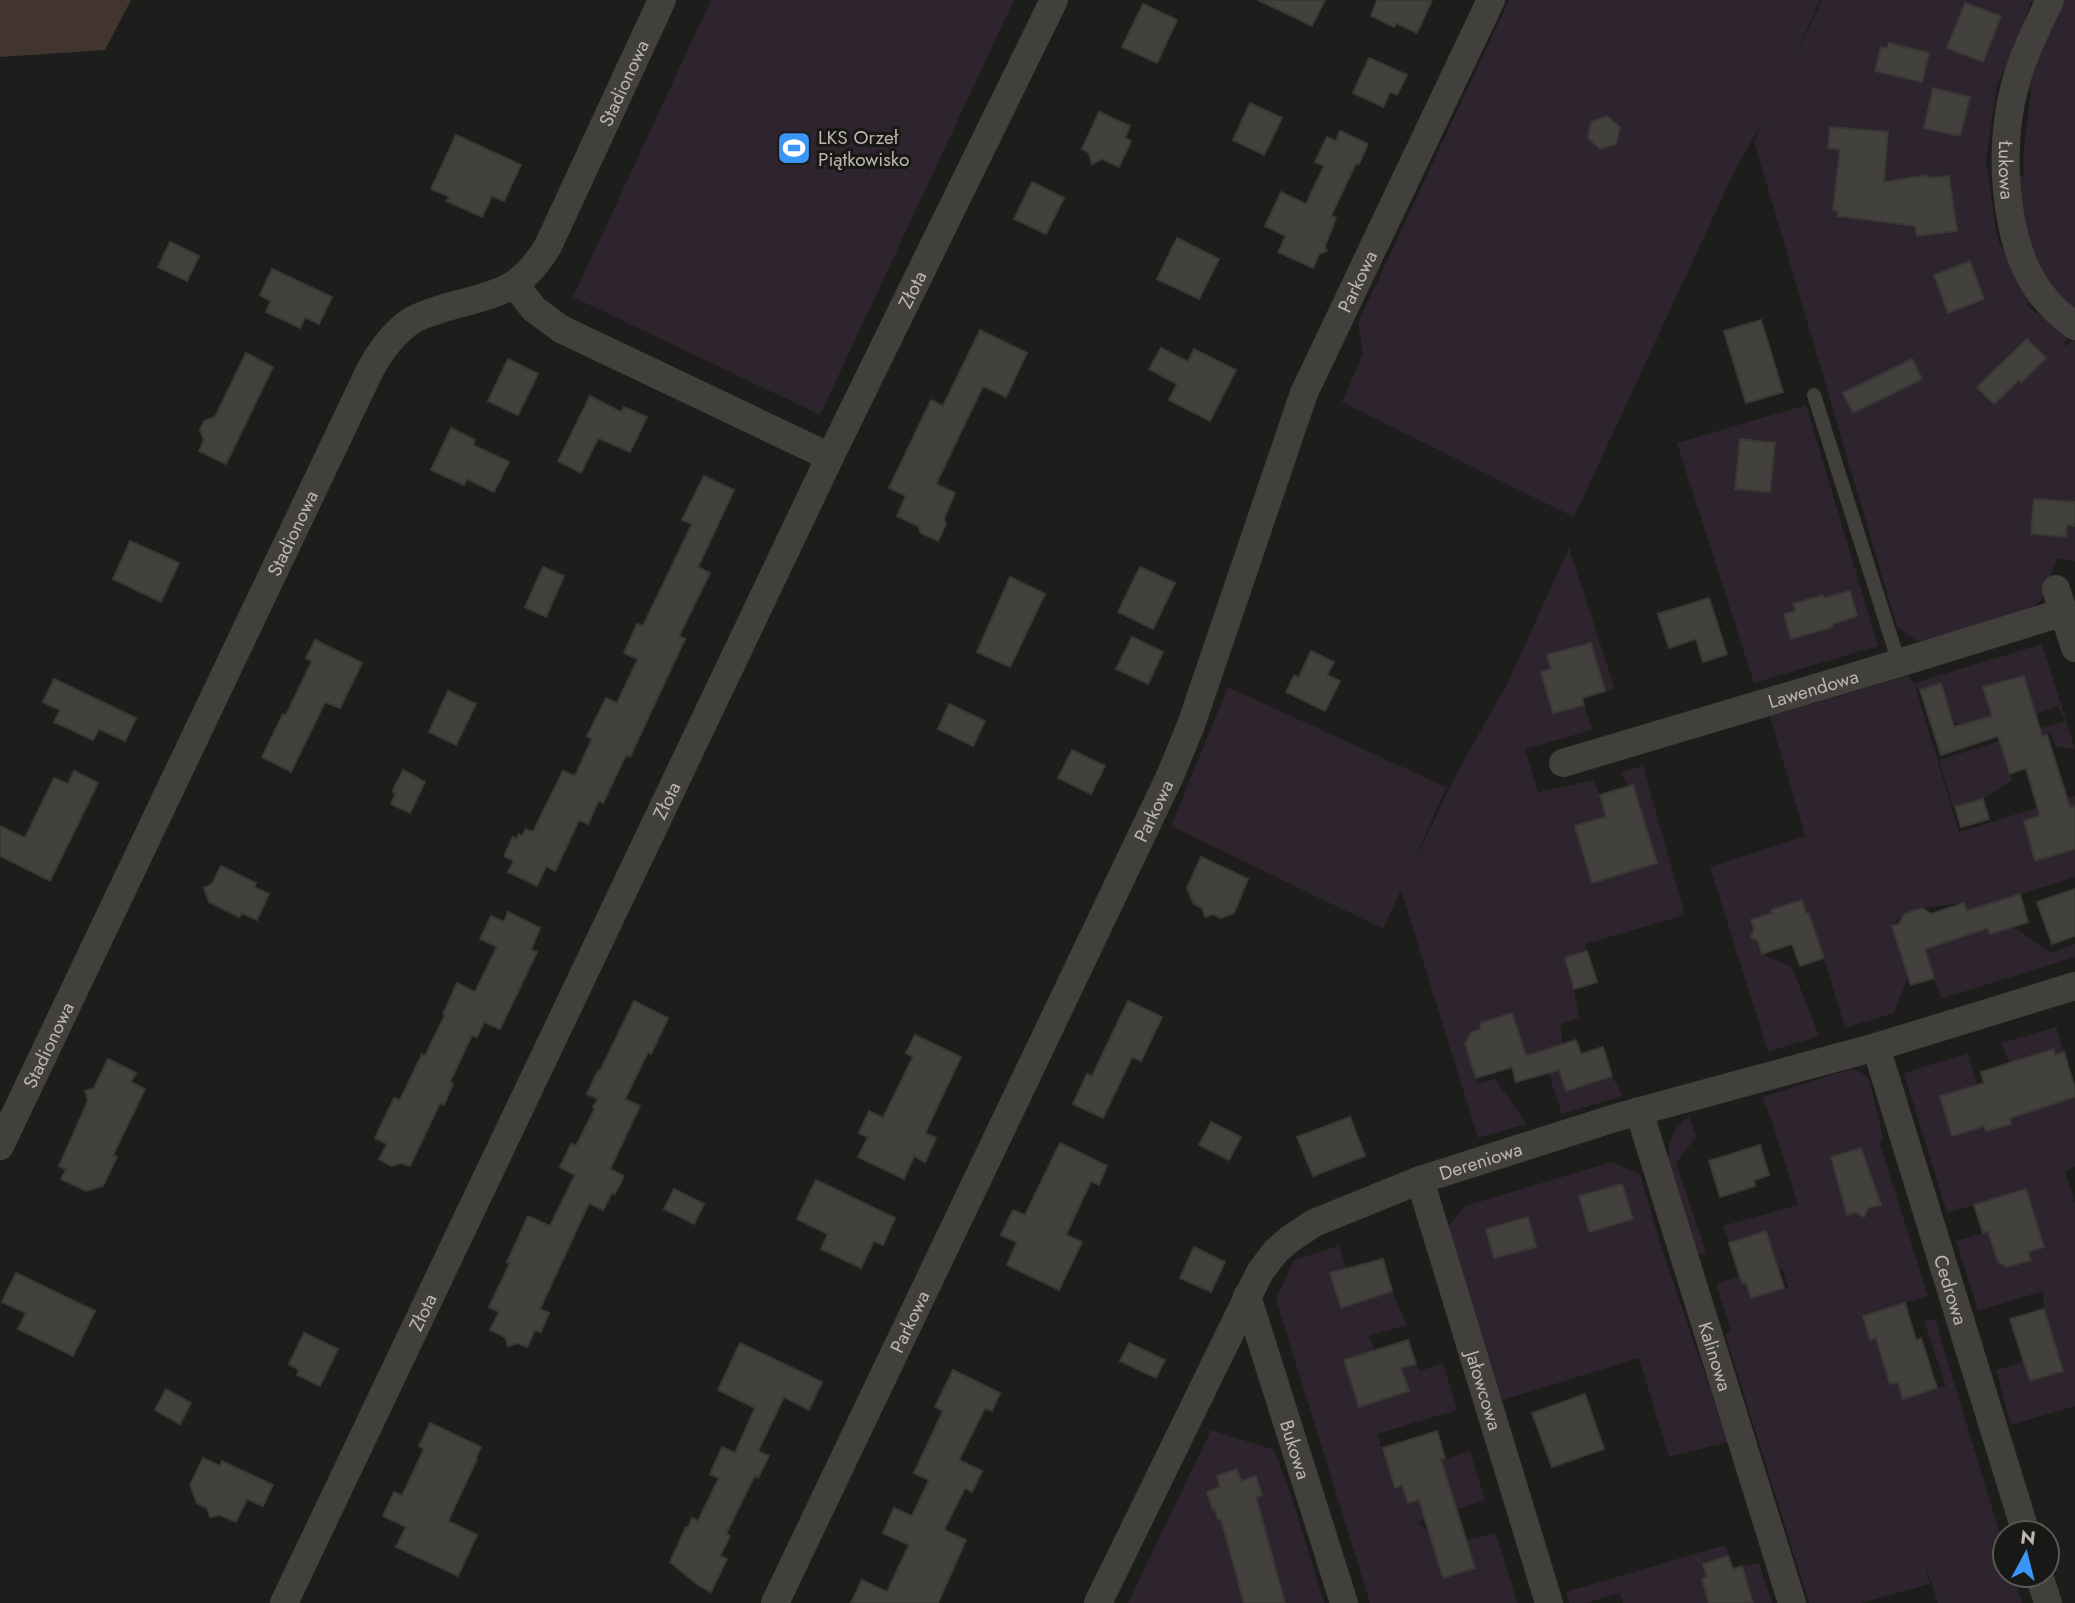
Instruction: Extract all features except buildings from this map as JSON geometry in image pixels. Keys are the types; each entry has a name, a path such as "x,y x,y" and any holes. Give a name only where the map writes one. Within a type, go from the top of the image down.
{"street":[{"name":"Stadionowa","path":"0,1146 379,354 393,336 411,321 515,285 539,261 663,0"},
{"name":"Złota","path":"284,1603 830,457 1054,0"},
{"name":"Parkowa","path":"775,1603 1170,776 1191,724 1304,393 1491,0"},
{"name":"Łukowa","path":"2050,0 2014,87 2005,164 2008,205 2026,267 2036,288 2053,308 2075,326"},
{"path":"515,285 534,309 561,330 830,457"},
{"name":"Lawendowa","path":"1563,763 1899,663 2060,600 2075,648"},
{"name":"Dereniowa","path":"1098,1603 1260,1272 1276,1251 1314,1223 1420,1180 1639,1111 1876,1047 2075,986"},
{"name":"Cedrowa","path":"1876,1047 2022,1519"},
{"name":"Kalinowa","path":"1639,1111 1792,1603"},
{"name":"Jałowcowa","path":"1420,1180 1549,1603"},
{"name":"Bukowa","path":"1247,1296 1343,1603"}],"lane":[{"path":"1814,395 1899,663"}],"shaded area":[{"path":"0,0 131,0 105,50 0,57"},
{"name":"LKS Orzeł Piątkowisko","path":"711,0 1014,0 820,415 573,297"},
{"path":"1509,0 1820,0 1791,65 1822,0 2039,0 2037,4 2031,2 2025,17 2029,20 2009,72 2004,70 1997,85 1986,161 1997,236 2001,247 2007,247 2032,300 2026,305 2069,337 2063,343 2066,346 2075,340 2075,561 2057,559 2041,600 2029,611 1918,642 1897,627 1754,141 1763,121 1736,168 1574,517 1342,402 1363,354 1358,323"},
{"path":"2060,0 2075,0 2075,314 2048,289 2026,239 2016,176 2024,176 2023,158 2031,91 2024,88"},
{"path":"1806,405 1878,646 1754,683 1677,443"},
{"path":"1569,548 1615,689 1582,698 1592,730 1525,749 1538,792 1594,780 1606,817 1575,827 1592,883 1657,863 1633,786 1628,787 1621,772 1643,766 1685,915 1585,944 1587,951 1565,958 1579,1018 1560,1024 1563,1044 1552,1048 1567,1091 1612,1076 1623,1096 1562,1114 1548,1072 1532,1078 1512,1014 1471,1032 1465,1044 1477,1084 1495,1079 1527,1124 1478,1138 1401,890 1383,929 1171,826 1228,687 1446,787 1415,860 1457,773 1507,684"},
{"path":"2042,644 2075,749 2056,747 2051,734 2003,748 2012,781 1983,799 1953,808 1939,760 2065,721 2058,706 2035,715 1961,725 1952,721 1941,684 1920,690 1915,685 1959,832 2075,796 2075,877 1981,907 1990,934 2013,926 2051,953 2075,944 2075,957 1941,999 1924,948 1974,932 1964,903 1922,908 1904,914 1892,926 1908,977 1894,1013 1845,1028 1824,958 1801,901 1752,920 1762,954 1792,967 1819,1036 1768,1052 1710,867 1805,836 1770,716 1908,676 1914,683"},
{"path":"2056,1027 2064,1052 2055,1055 2052,1048 2037,1053 2052,1104 2075,1097 2075,1167 2065,1171 2075,1203 2075,1406 2011,1425 1996,1370 2023,1362 2030,1381 2062,1371 2044,1309 2043,1291 1978,1311 1956,1241 1993,1230 2005,1268 2031,1260 2028,1252 2044,1246 2026,1189 1947,1213 1904,1073 1968,1053 1977,1085 1940,1096 1984,1126 1986,1131 2011,1124 2010,1118 2025,1113 2001,1043"},
{"path":"1850,1069 1861,1072 1869,1079 1883,1137 1880,1144 1928,1296 1863,1316 1870,1339 1881,1336 1890,1384 1932,1387 1946,1386 1924,1321 1935,1319 1995,1519 1991,1519 1991,1589 2018,1589 2022,1603 1938,1603 1925,1564 1930,1584 1861,1603 1809,1603 1725,1334 1731,1331 1716,1284 1739,1276 1741,1283 1746,1282 1752,1298 1788,1287 1783,1269 1778,1270 1766,1231 1729,1243 1723,1226 1798,1205 1762,1097"},
{"path":"1689,1116 1696,1137 1676,1163 1706,1252 1696,1256 1668,1158 1673,1134"},
{"path":"1612,1162 1640,1174 1661,1246 1728,1442 1669,1457 1639,1358 1496,1402 1445,1230 1465,1206"},
{"path":"1339,1246 1346,1269 1330,1274 1341,1308 1392,1291 1407,1325 1369,1336 1375,1350 1344,1360 1359,1407 1408,1391 1401,1368 1416,1364 1420,1371 1443,1363 1457,1410 1377,1434 1395,1487 1402,1485 1409,1503 1451,1490 1439,1461 1470,1451 1485,1500 1418,1522 1430,1534 1444,1578 1475,1568 1467,1540 1496,1533 1517,1603 1370,1603 1276,1299 1294,1260"},
{"path":"1211,1430 1274,1450 1292,1498 1324,1603 1128,1603"},
{"path":"1725,1545 1733,1569 1759,1563 1772,1603 1623,1603 1619,1593 1587,1603 1569,1603 1566,1592"}],"place":[{"name":"LKS Orzeł Piątkowisko","path":"794,148"}]}
